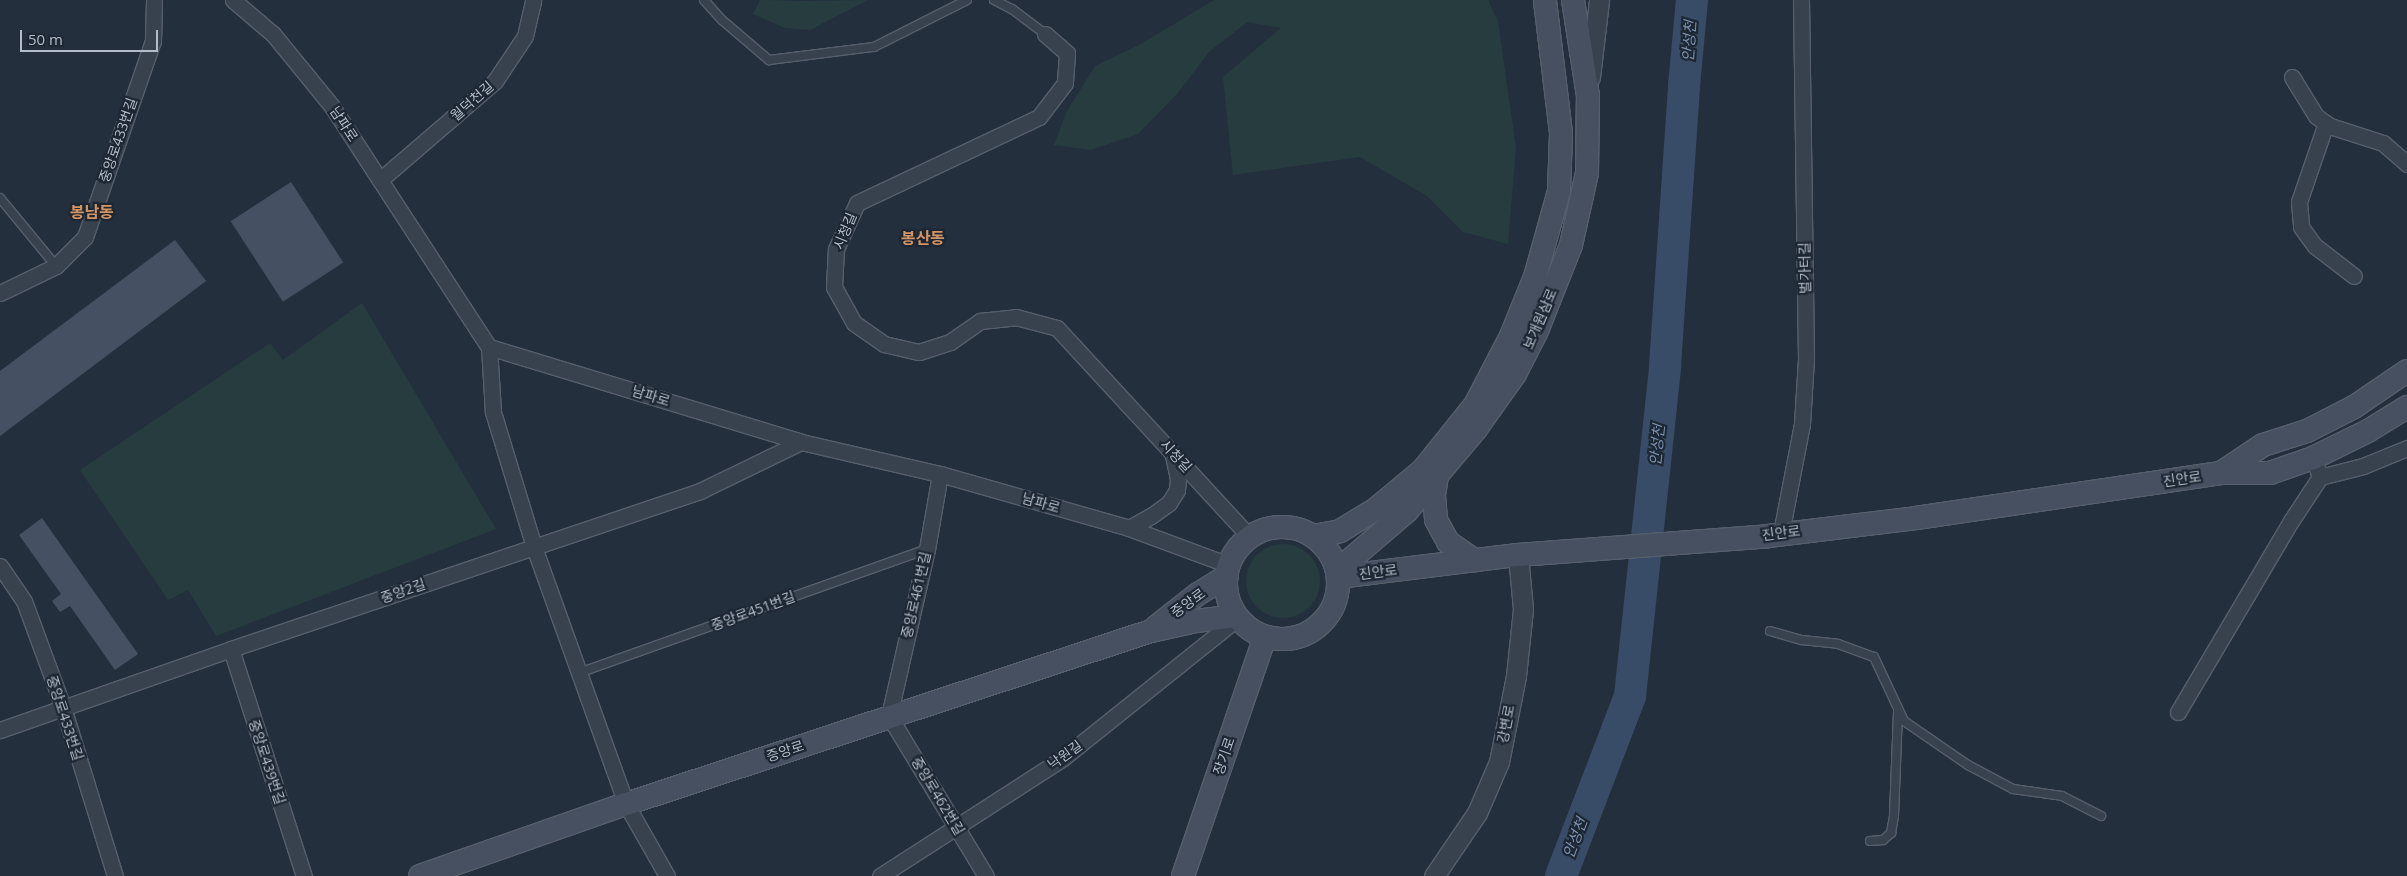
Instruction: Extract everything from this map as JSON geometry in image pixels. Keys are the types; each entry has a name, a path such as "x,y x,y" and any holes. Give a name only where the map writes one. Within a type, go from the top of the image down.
{"main road":[{"name":"보개원삼로","path":"1313,536 1340,531 1376,509 1423,470 1475,405 1511,336 1536,277 1559,192 1561,133 1545,0"},
{"name":"보개원삼로","path":"1337,574 1407,511 1476,429 1515,374 1537,331 1571,245 1587,173 1588,96 1573,0"},
{"name":"진안로","path":"2221,474 2263,445 2307,431 2354,407 2407,371"},
{"name":"진안로","path":"1337,574 1518,555 1775,534 1916,518 2221,474 2270,473 2317,467 2407,407"},
{"path":"1436,476 1434,496 1436,520 1448,542 1474,560"},
{"path":"1287,527 1305,531 1313,536 1321,542 1333,558 1337,574 1337,596 1329,614 1316,628 1300,636 1282,639 1265,637 1249,629 1237,617 1228,600 1228,571 1237,549 1250,537 1267,528 1287,527"},
{"name":"중앙로","path":"1151,631 1228,571"},
{"name":"중앙로","path":"420,876 626,804 1151,631 1196,621 1237,617"},
{"name":"장기로","path":"1184,876 1265,637"}],"street":[{"name":"중앙로433번길","path":"0,293 56,266 85,237 153,41 154,0"},
{"name":"남파로","path":"233,0 273,34 331,105 489,347 802,442 940,474 1129,528 1228,571"},
{"name":"월덕천길","path":"380,180 495,81 525,36 533,0"},
{"path":"1588,96 1599,0"},
{"name":"벌가터길","path":"1775,534 1802,424 1806,358 1801,0"},
{"name":"시청길","path":"1045,34 1067,53 1065,83 1039,117 857,203 836,249 834,287 854,323 884,344 919,352 950,342 980,321 1016,317 1057,328 1250,537"},
{"path":"2292,78 2316,116 2326,123 2383,143 2407,164"},
{"path":"2326,123 2299,202 2301,227 2315,246 2354,276"},
{"path":"489,347 494,412 534,547 626,804 667,876"},
{"name":"중앙2길","path":"0,730 231,649 700,491 802,442"},
{"path":"2178,712 2291,522 2317,467 2363,466 2407,448"},
{"path":"1129,528 1169,503 1177,490 1178,478 1173,453"},
{"name":"중앙로461번길","path":"889,716 927,549 940,474"},
{"name":"강변로","path":"1434,876 1477,813 1499,762 1516,676 1523,609 1518,555"},
{"name":"중앙로433번길","path":"2,573 24,601 63,707 115,876"},
{"name":"낙원길","path":"880,876 1063,758 1237,617"},
{"name":"중앙로439번길","path":"231,649 304,876"},
{"name":"중앙로462번길","path":"889,716 986,876"}],"lane":[{"path":"704,0 722,20 769,60 874,47 967,0"},
{"path":"994,0 1012,9 1045,34"},
{"path":"0,198 56,266"},
{"name":"중앙로451번길","path":"579,673 927,549"},
{"path":"1770,631 1802,640 1838,644 1874,657 1904,721 1968,765 2013,789 2062,796 2100,816"},
{"path":"1870,840 1883,840 1891,833 1894,816 1898,708"}],"green space":[{"path":"760,0 868,0 810,30 785,28 753,14"},
{"path":"1214,0 1488,0 1498,21 1516,148 1508,244 1463,232 1427,196 1360,157 1233,175 1223,77 1281,28 1247,22 1209,52 1177,94 1138,134 1091,150 1054,145 1067,111 1095,66 1139,45"},
{"path":"362,303 496,529 216,636 188,590 168,600 80,470 270,343 283,360"},
{"path":"1283,544 1304,550 1314,560 1320,581 1314,602 1304,612 1283,618 1262,612 1252,602 1246,581 1252,560 1262,550"}],"building":[{"path":"291,182 343,263 283,302 231,221"},
{"path":"175,240 206,281 0,436 0,371"},
{"path":"42,518 138,654 115,670 70,606 60,612 52,601 61,594 19,535"}],"waterway":[{"name":"안성천","path":"1561,876 1630,696 1665,366 1684,86 1692,0"}],"district":[{"name":"봉남동","path":"92,212"},
{"name":"봉산동","path":"923,238"}]}
